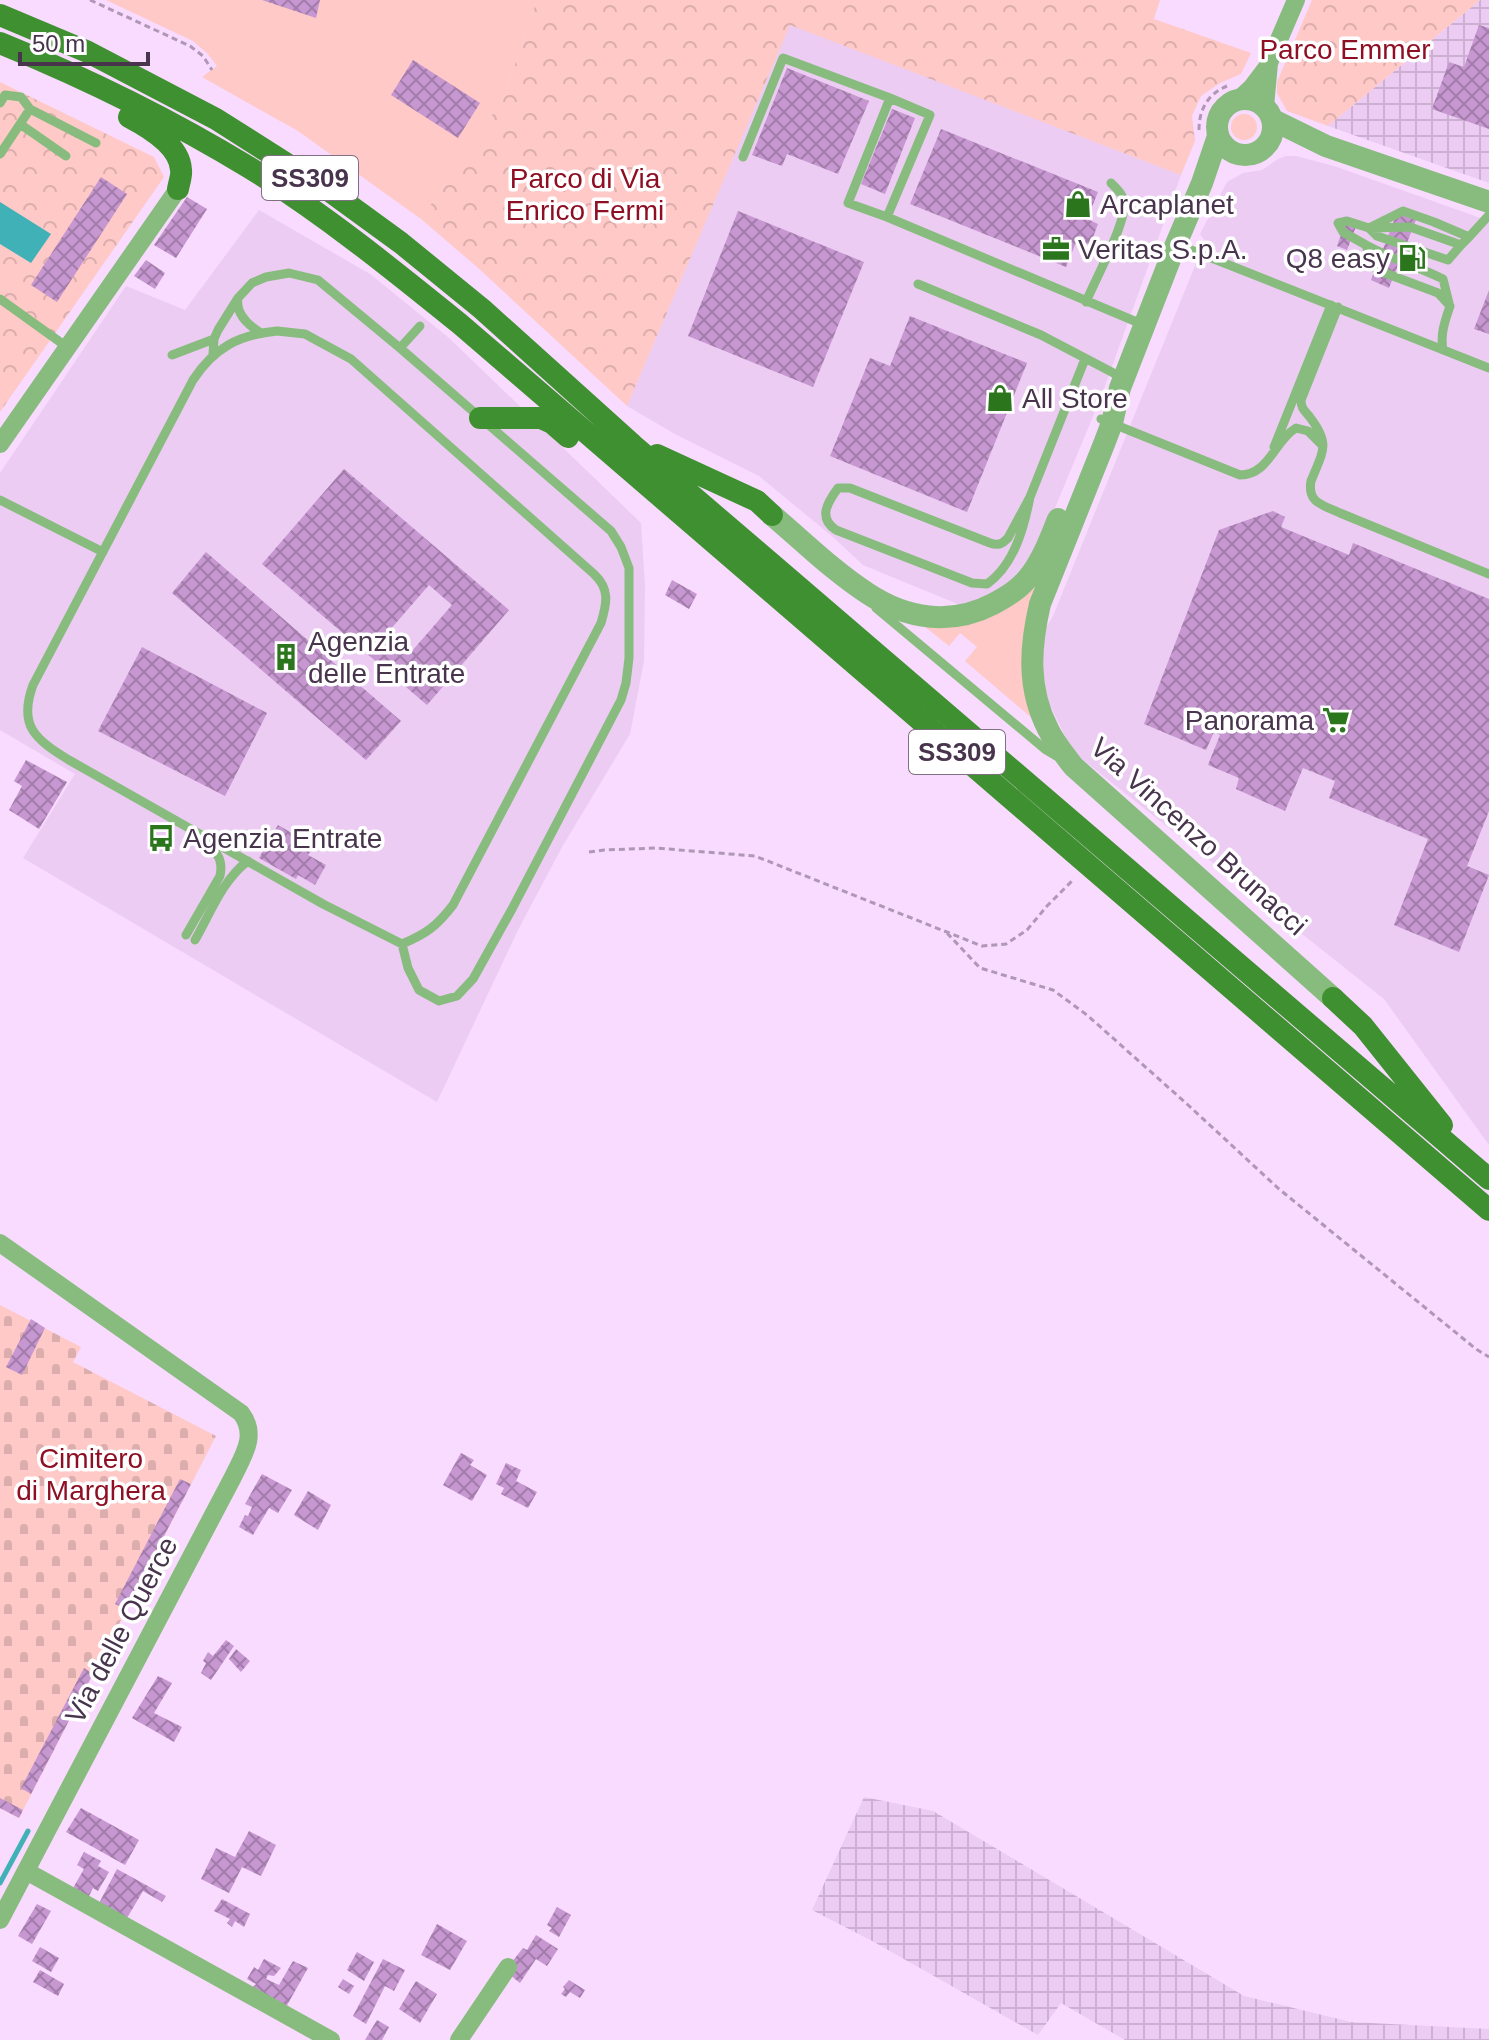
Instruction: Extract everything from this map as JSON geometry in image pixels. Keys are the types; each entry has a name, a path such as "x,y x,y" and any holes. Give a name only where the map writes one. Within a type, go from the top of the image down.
{"main road":[{"name":"SS309","path":"0,15 88,52 216,119 331,192 401,243 482,309 633,445 1482,1173"},
{"name":"SS309","path":"0,43 107,90 250,168 383,262 460,324 1489,1210"},
{"path":"55,67 161,138 175,152 182,169 178,189"},
{"path":"480,418 548,420 601,463 627,470"},
{"path":"633,445 757,501 772,515"},
{"path":"1333,998 1363,1026 1482,1173"}],"street":[{"path":"1269,63 1252,87 1234,92 1218,116 1209,138 1239,156 1254,155 1267,146 1272,137 1266,78 1269,63 1296,0"},
{"path":"1234,92 1258,102 1269,114 1314,140 1489,202"},
{"name":"Via Vincenzo Brunacci","path":"772,515 854,584 900,611 950,618 975,613 1013,594 1032,574 1106,421 1202,183 1209,138"},
{"path":"1267,146 1314,140"},
{"path":"1202,183 1239,156"},
{"path":"0,444 178,189"},
{"name":"Via Vincenzo Brunacci","path":"1106,421 1040,604 1034,631 1030,664 1036,700 1048,731 1073,766 1333,998"},
{"name":"Via delle Querce","path":"0,1243 241,1413 250,1433 249,1444 233,1477 0,1920"},
{"path":"26,1871 331,2040"},
{"path":"459,2040 508,1967"}],"lane":[{"path":"743,157 783,58 890,98 930,115 887,217"},
{"path":"0,103 5,95 21,97 30,109 96,143"},
{"path":"890,98 848,203 1144,325"},
{"path":"0,154 30,109"},
{"path":"20,124 66,156"},
{"path":"1086,302 1122,221 1122,194 1111,183"},
{"path":"1369,228 1403,211 1469,237"},
{"path":"1443,350 1443,326 1450,306 1443,279 1448,260 1489,215"},
{"path":"1443,279 1366,245 1343,232 1338,223 1347,221 1369,228 1410,227 1461,245"},
{"path":"1369,228 1377,236 1448,260"},
{"path":"1176,244 1489,368"},
{"path":"1366,245 1377,270 1438,293 1450,306"},
{"path":"213,354 218,330 238,298 252,283 281,273 318,280 611,531 629,568 629,658 621,700 473,979 457,996 439,1001 419,990 408,968 402,944"},
{"path":"918,284 1041,335 1122,383"},
{"path":"238,298 238,311 261,333"},
{"path":"0,299 67,347"},
{"path":"1335,306 1301,400 1301,406 1322,434 1324,446 1309,486 1310,495 1340,513 1489,574"},
{"path":"1269,458 1335,306"},
{"path":"400,348 420,326"},
{"path":"291,331 305,334 351,359 594,574 601,581 607,598 601,623 453,905 437,925 420,937 402,944 323,904 50,748 35,735 27,719 27,702 33,685 193,380 213,354 246,336 261,333 291,331"},
{"path":"172,355 214,339"},
{"path":"1030,497 1024,527 1004,569 987,584 972,583 836,530 827,523 826,518 829,502 836,492 842,487 850,488 999,545 1008,538 1030,497 1085,359"},
{"path":"1106,421 1240,475 1258,471 1288,433 1296,428 1308,431 1324,446"},
{"path":"0,500 103,552"},
{"path":"854,584 866,599 1046,750 1073,766"},
{"path":"172,818 216,851 221,859 220,876 190,937 225,886 248,861"}],"path":[{"path":"90,0 190,46 203,56 212,70"},
{"path":"1209,138 1199,123 1202,110 1214,94 1234,92"},
{"path":"589,852 655,848 755,856 982,946 1006,944 1027,930 1089,866"},
{"path":"947,933 980,968 1053,990 1087,1015 1279,1189 1489,1357"}],"shaded area":[{"path":"1480,0 1489,0 1489,183 1328,126"},
{"path":"790,24 1181,175 1101,397 1040,544 1006,587 982,603 960,605 863,565 759,476 627,406"},
{"path":"1286,156 1334,166 1489,221 1489,1145 1384,999 1072,751 1044,692 1041,636 1053,616 1205,241 1200,234 1227,182 1243,173 1262,170"},
{"path":"0,202 51,234 31,263 0,244"},
{"path":"259,210 370,274 449,338 641,523 645,587 644,661 630,734 562,847 518,930 437,1102 23,858 75,774 0,730 0,473 126,286 185,310"},
{"path":"864,1797 933,1811 1244,1996 1351,2022 1489,2029 1489,2040 1125,2040 1061,2003 1038,2035 812,1910"}],"green space":[{"path":"106,0 537,0 503,99 421,219 298,131 202,77 217,66 193,41"},
{"name":"Parco di Via Enrico Fermi","path":"537,0 1160,0 1154,19 1251,53 1241,74 1201,96 1192,116 1195,141 1181,175 790,25 627,406 421,219 503,99"},
{"name":"Parco Emmer","path":"1312,0 1480,0 1328,126 1287,111 1277,93 1277,82"},
{"path":"0,82 154,157 164,177 0,412"},
{"path":"1244,114 1253,118 1257,127 1253,136 1244,140 1235,136 1231,127 1235,118"},
{"path":"1037,580 1033,719 965,661 977,647 960,633 949,646 924,626"},
{"name":"Cimitero di Marghera","path":"0,1305 81,1347 73,1362 216,1436 19,1818 0,1808"}],"building":[{"path":"262,0 320,0 316,18"},
{"path":"1479,25 1489,28 1489,129 1432,109 1449,62 1464,67"},
{"path":"413,60 480,103 458,138 391,95"},
{"path":"787,68 869,101 838,174 787,154 782,166 752,155"},
{"path":"892,109 915,118 885,194 861,184"},
{"path":"941,129 1098,192 1087,219 1098,224 1090,245 1077,240 1066,267 910,204"},
{"path":"101,177 127,194 57,302 31,285"},
{"path":"187,197 207,209 176,258 154,245"},
{"path":"1399,208 1418,215 1389,288 1371,280"},
{"path":"738,211 864,262 813,387 688,336"},
{"path":"1346,220 1357,224 1347,250 1337,246"},
{"path":"146,260 165,273 155,289 134,276"},
{"path":"1489,290 1489,334 1474,329"},
{"path":"910,316 1027,363 967,512 830,456 870,358 890,366"},
{"path":"344,469 509,610 427,705 262,564","holes":["429,585 452,605 412,651 389,631"]},
{"name":"Panorama","path":"1273,511 1285,517 1281,527 1349,555 1353,543 1489,599 1489,811 1467,866 1489,875 1459,952 1394,925 1428,839 1329,798 1335,781 1303,768 1285,811 1236,789 1239,778 1208,765 1220,735 1214,732 1206,750 1144,724 1219,530"},
{"name":"Agenzia delle Entrate","path":"206,552 401,721 366,760 172,593"},
{"path":"672,580 697,594 689,609 665,595"},
{"path":"142,647 267,713 225,796 98,731"},
{"path":"26,760 67,782 39,829 9,810 22,786 14,781"},
{"path":"278,825 314,846 308,855 326,865 315,885 298,875 296,879 259,858"},
{"path":"31,1319 45,1328 22,1375 6,1367"},
{"path":"461,1453 474,1460 470,1465 487,1475 472,1501 443,1485"},
{"path":"506,1463 521,1470 516,1481 537,1492 528,1508 501,1494 504,1488 496,1484"},
{"path":"262,1474 292,1490 278,1513 269,1508 253,1535 239,1527 252,1507 245,1504"},
{"path":"180,1479 191,1484 126,1609 115,1604"},
{"path":"308,1491 331,1505 318,1530 294,1515"},
{"path":"226,1640 234,1646 211,1680 201,1673 206,1663 203,1661 208,1652 213,1656"},
{"path":"236,1649 250,1661 241,1672 229,1659"},
{"path":"84,1668 93,1674 31,1794 21,1788"},
{"path":"158,1676 172,1683 154,1713 182,1727 174,1742 132,1718"},
{"path":"0,1798 23,1810 19,1818 0,1808"},
{"path":"81,1808 139,1840 125,1865 66,1832"},
{"path":"249,1831 276,1845 261,1876 242,1867 229,1893 201,1879 216,1848 235,1857"},
{"path":"84,1852 101,1861 98,1866 109,1872 98,1891 93,1888 88,1898 73,1888 84,1869 77,1865"},
{"path":"117,1869 166,1896 162,1902 143,1891 127,1918 96,1909"},
{"path":"222,1899 250,1914 244,1927 235,1921 232,1927 227,1923 230,1919 214,1911"},
{"path":"37,1904 51,1911 32,1944 18,1936"},
{"path":"557,1907 571,1915 559,1937 549,1931 552,1928 547,1925"},
{"path":"437,1924 467,1941 450,1970 421,1955"},
{"path":"536,1935 558,1949 547,1966 536,1959 520,1983 510,1975 511,1963 523,1948 527,1950"},
{"path":"40,1947 59,1958 51,1972 32,1961"},
{"path":"357,1952 374,1962 364,1981 347,1970"},
{"path":"264,1959 281,1968 266,1979 279,1985 293,1961 308,1968 286,2007 252,1988 256,1984 247,1979 254,1967 258,1970"},
{"path":"383,1959 405,1970 394,1991 385,1986 366,2024 353,2016"},
{"path":"40,1970 64,1984 58,1996 33,1982"},
{"path":"343,1979 354,1986 349,1994 338,1987"},
{"path":"569,1980 585,1990 580,1998 570,1992 566,1997 561,1994"},
{"path":"416,1981 437,1994 420,2023 399,2009"},
{"path":"377,2020 389,2027 382,2040 365,2040"}],"waterway":[{"path":"0,1883 28,1831"}],"place":[{"name":"Arcaplanet","path":"1078,204"},
{"name":"Veritas S.p.A.","path":"1056,249"},
{"name":"Q8 easy","path":"1412,258"},
{"name":"All Store","path":"1000,398"},
{"name":"Agenzia delle Entrate","path":"286,657"},
{"name":"Panorama","path":"1336,720"},
{"name":"Agenzia Entrate","path":"161,838"}]}
